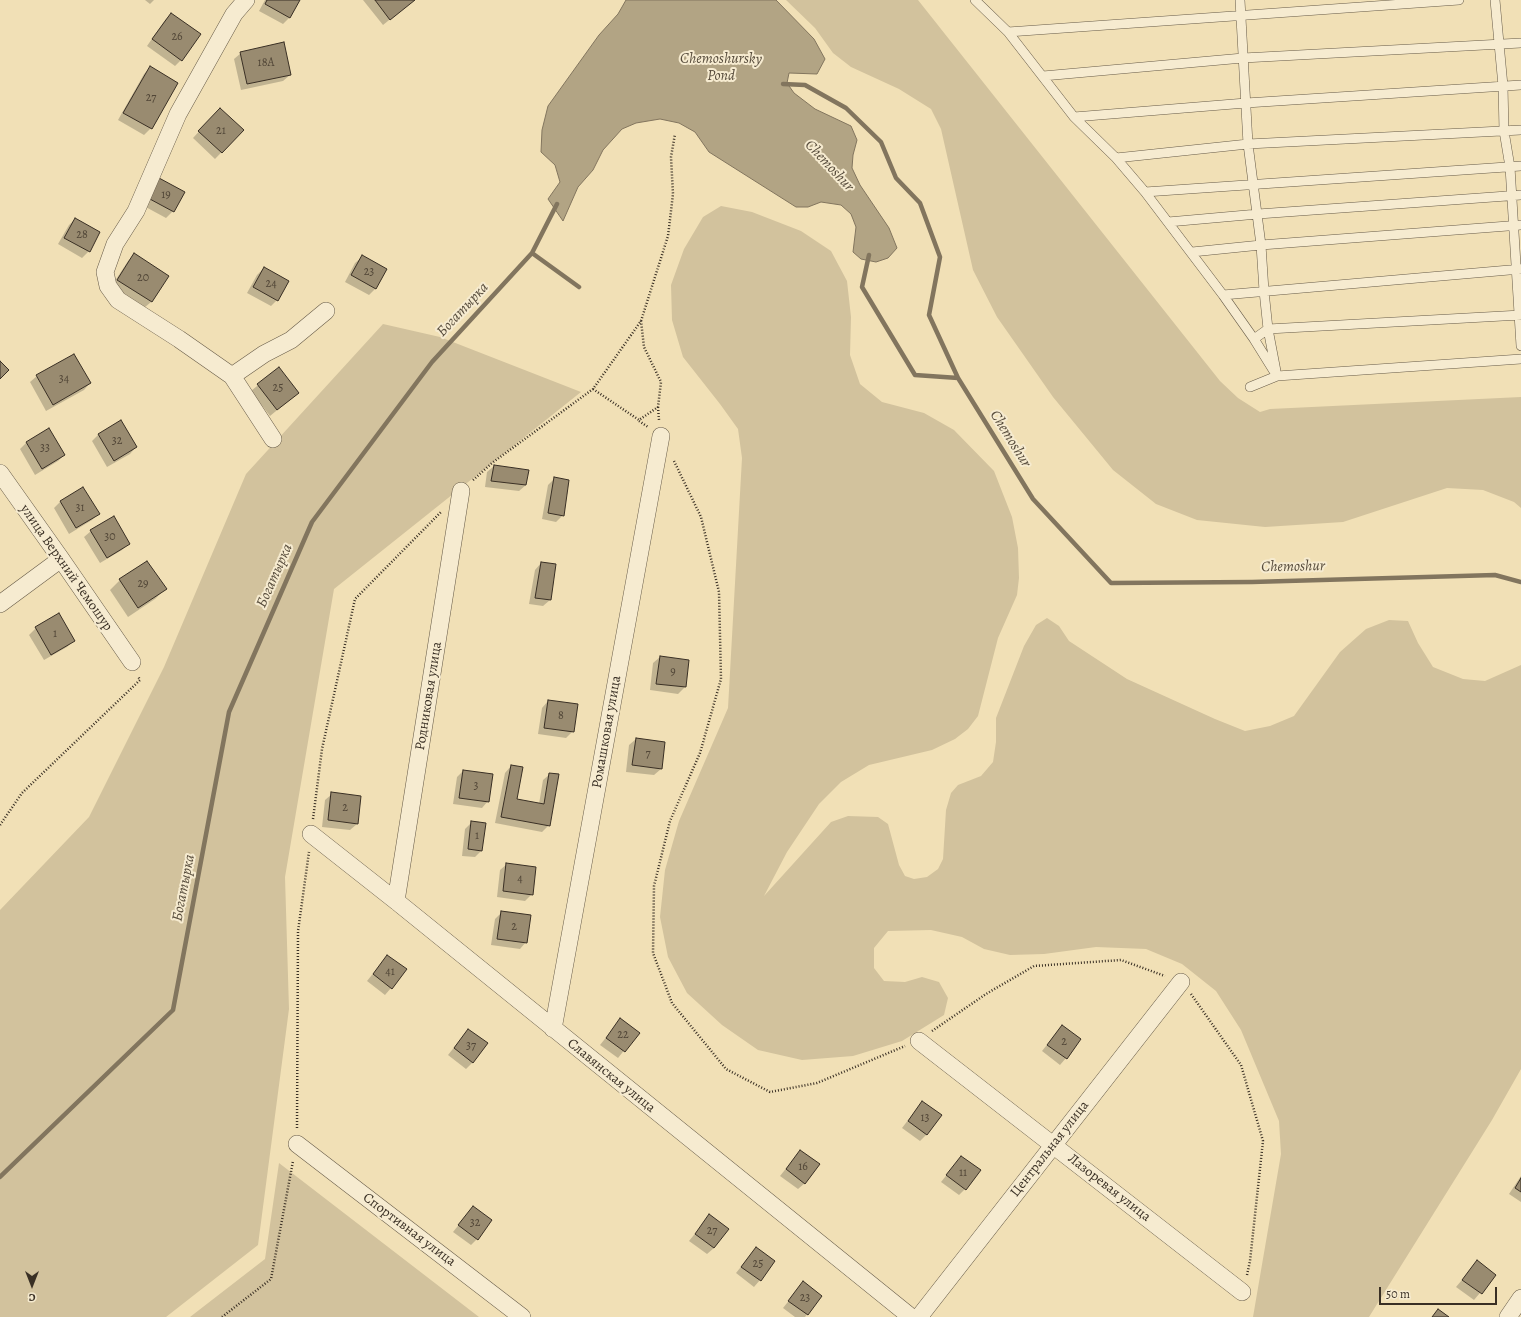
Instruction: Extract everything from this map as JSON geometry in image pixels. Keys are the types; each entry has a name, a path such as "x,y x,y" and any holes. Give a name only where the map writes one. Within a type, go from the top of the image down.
{"street":[{"path":"246,0 234,14 178,114 136,211 115,244 105,272 108,286 118,300 179,339 232,376 273,439"},
{"path":"232,376 264,354 291,340 326,311"},
{"name":"Ромашковая улица","path":"553,1029 661,436"},
{"name":"улица Верхний Чемошур","path":"0,474 132,662"},
{"name":"Родниковая улица","path":"396,901 461,491"},
{"path":"0,604 61,559"},
{"name":"Славянская улица","path":"311,834 911,1317"},
{"name":"Центральная улица","path":"919,1317 1181,982"},
{"name":"Лазоревая улица","path":"919,1041 1242,1292"},
{"name":"Спортивная улица","path":"296,1144 522,1317"},
{"path":"1508,1317 1521,1298"}],"lane":[{"path":"975,0 1008,32 1074,117 1116,158 1145,192 1192,252 1223,295 1254,339 1277,376"},
{"path":"1240,0 1248,144 1255,185 1268,329 1277,376"},
{"path":"1008,32 1459,0"},
{"path":"1496,0 1503,86 1504,131 1516,196 1521,346"},
{"path":"1043,76 1243,58 1521,43"},
{"path":"1074,117 1246,103 1521,85"},
{"path":"1116,158 1248,144 1521,130"},
{"path":"1145,192 1521,166"},
{"path":"1168,222 1258,214 1516,196"},
{"path":"1192,252 1261,245 1517,225"},
{"path":"1223,295 1264,290 1519,269"},
{"path":"1254,339 1268,329 1520,315"},
{"path":"1250,387 1277,376 1521,359"}],"path":[{"path":"592,389 639,420 658,407 661,382 644,347 641,321"},
{"path":"661,436 701,517 719,592 720,679 700,753 670,821 654,886 653,953 672,1003 726,1069 770,1092 817,1083 919,1041 986,994 1034,966 1121,960 1181,982 1241,1065 1263,1141 1250,1261 1242,1292"},
{"path":"0,825 22,793 140,680 132,662"}],"shaded area":[{"path":"786,0 918,0 1220,381 1238,398 1260,412 1270,409 1521,397 1521,508 1514,502 1483,490 1447,488 1343,522 1265,527 1197,520 1156,504 1113,470 1053,397 997,317 973,270 941,129 931,109 899,89 851,67 833,53 815,28"},
{"path":"721,206 752,212 801,231 831,251 847,281 851,317 850,355 860,384 882,402 924,413 954,430 994,471 1012,517 1018,548 1019,578 1017,595 998,638 978,716 968,729 955,739 932,750 869,765 841,782 819,804 787,852 764,896 831,822 848,816 878,817 888,824 899,865 905,876 914,879 927,877 938,869 943,859 946,810 951,793 958,785 981,776 993,762 996,742 996,718 1024,646 1036,625 1047,618 1059,626 1069,641 1127,679 1245,731 1270,726 1294,716 1340,652 1366,629 1389,620 1408,621 1418,643 1433,667 1463,679 1485,681 1521,665 1521,1069 1492,1120 1369,1317 1253,1317 1281,1154 1279,1121 1241,1030 1216,991 1182,964 1146,949 1096,947 1044,954 1010,955 984,949 962,937 931,930 888,931 874,948 874,968 884,981 905,982 922,977 939,982 948,998 944,1015 902,1041 853,1056 802,1060 758,1050 722,1025 687,993 668,957 660,917 665,870 679,821 728,708 742,458 738,429 683,357 672,320 671,285 684,249 703,217"},
{"path":"383,324 440,337 581,392 334,589 285,877 289,1009 258,1245 166,1317 0,1317 0,910 89,817 164,667 246,474"},
{"path":"279,1163 479,1317 190,1317 265,1259"}],"water":[{"name":"Chemoshursky Pond","path":"626,0 776,0 814,39 825,59 817,74 789,73 787,83 794,93 815,109 851,126 857,140 853,155 852,168 860,185 889,228 897,248 888,258 876,262 861,259 853,252 856,227 851,214 841,205 821,202 808,207 796,207 709,152 695,132 679,123 660,119 636,123 622,129 603,150 593,170 578,187 563,221 548,199 560,182 555,165 541,152 542,130 548,106 599,35 618,14"}],"building":[{"path":"267,0 300,0 290,18 265,4"},
{"path":"375,0 415,0 390,20"},
{"path":"171,13 201,34 182,61 152,39"},
{"path":"284,42 291,75 247,84 240,52"},
{"path":"150,66 178,83 152,129 123,113"},
{"path":"220,108 244,130 222,153 198,131"},
{"path":"159,178 185,192 174,212 148,198"},
{"path":"75,218 100,232 90,252 64,238"},
{"path":"134,253 169,276 152,302 117,280"},
{"path":"362,255 387,269 376,289 351,275"},
{"path":"264,267 289,281 278,301 253,287"},
{"path":"74,354 91,383 53,405 36,375"},
{"path":"0,361 9,370 0,379"},
{"path":"279,367 299,393 277,410 257,384"},
{"path":"121,420 137,447 114,461 98,434"},
{"path":"49,428 65,455 42,469 26,442"},
{"path":"494,465 529,470 526,485 491,481"},
{"path":"554,477 569,480 564,516 548,513"},
{"path":"83,487 100,514 76,528 60,501"},
{"path":"114,516 130,544 107,558 90,530"},
{"path":"147,561 167,589 138,608 119,579"},
{"path":"541,562 556,564 551,600 535,598"},
{"path":"59,613 75,641 51,655 35,627"},
{"path":"660,656 689,660 686,687 656,684"},
{"path":"548,700 578,704 574,732 544,728"},
{"path":"636,738 665,742 662,769 632,765"},
{"path":"511,765 523,767 517,799 544,804 549,773 559,774 550,826 501,817"},
{"path":"463,770 493,774 489,802 459,798"},
{"path":"331,792 361,796 358,824 328,820"},
{"path":"471,821 486,823 482,851 468,849"},
{"path":"506,863 536,867 533,895 503,891"},
{"path":"501,911 531,915 527,943 497,939"},
{"path":"387,955 407,969 392,989 373,974"},
{"path":"620,1018 640,1033 625,1052 606,1038"},
{"path":"1062,1025 1081,1039 1067,1059 1047,1045"},
{"path":"468,1029 488,1043 473,1063 454,1048"},
{"path":"922,1101 942,1115 927,1135 908,1121"},
{"path":"800,1150 820,1164 805,1184 786,1169"},
{"path":"961,1156 981,1170 966,1190 946,1175"},
{"path":"1521,1178 1521,1192 1515,1188"},
{"path":"473,1206 492,1220 478,1240 458,1225"},
{"path":"709,1214 729,1229 714,1248 695,1234"},
{"path":"756,1247 775,1261 761,1281 741,1267"},
{"path":"1477,1260 1496,1275 1482,1294 1462,1280"},
{"path":"803,1281 822,1296 808,1315 788,1301"},
{"path":"1438,1309 1449,1317 1432,1317"}],"waterway":[{"path":"783,84 805,85 846,108 881,142 896,178 920,203 940,257 929,315 958,378"},
{"name":"Богатырка","path":"0,1177 173,1010 229,712 312,522 432,362 532,253 557,204"},
{"path":"532,253 579,287"},
{"name":"Chemoshur","path":"869,255 862,287 915,375 958,378 1033,499 1111,583 1252,582 1495,575 1521,582"}]}
